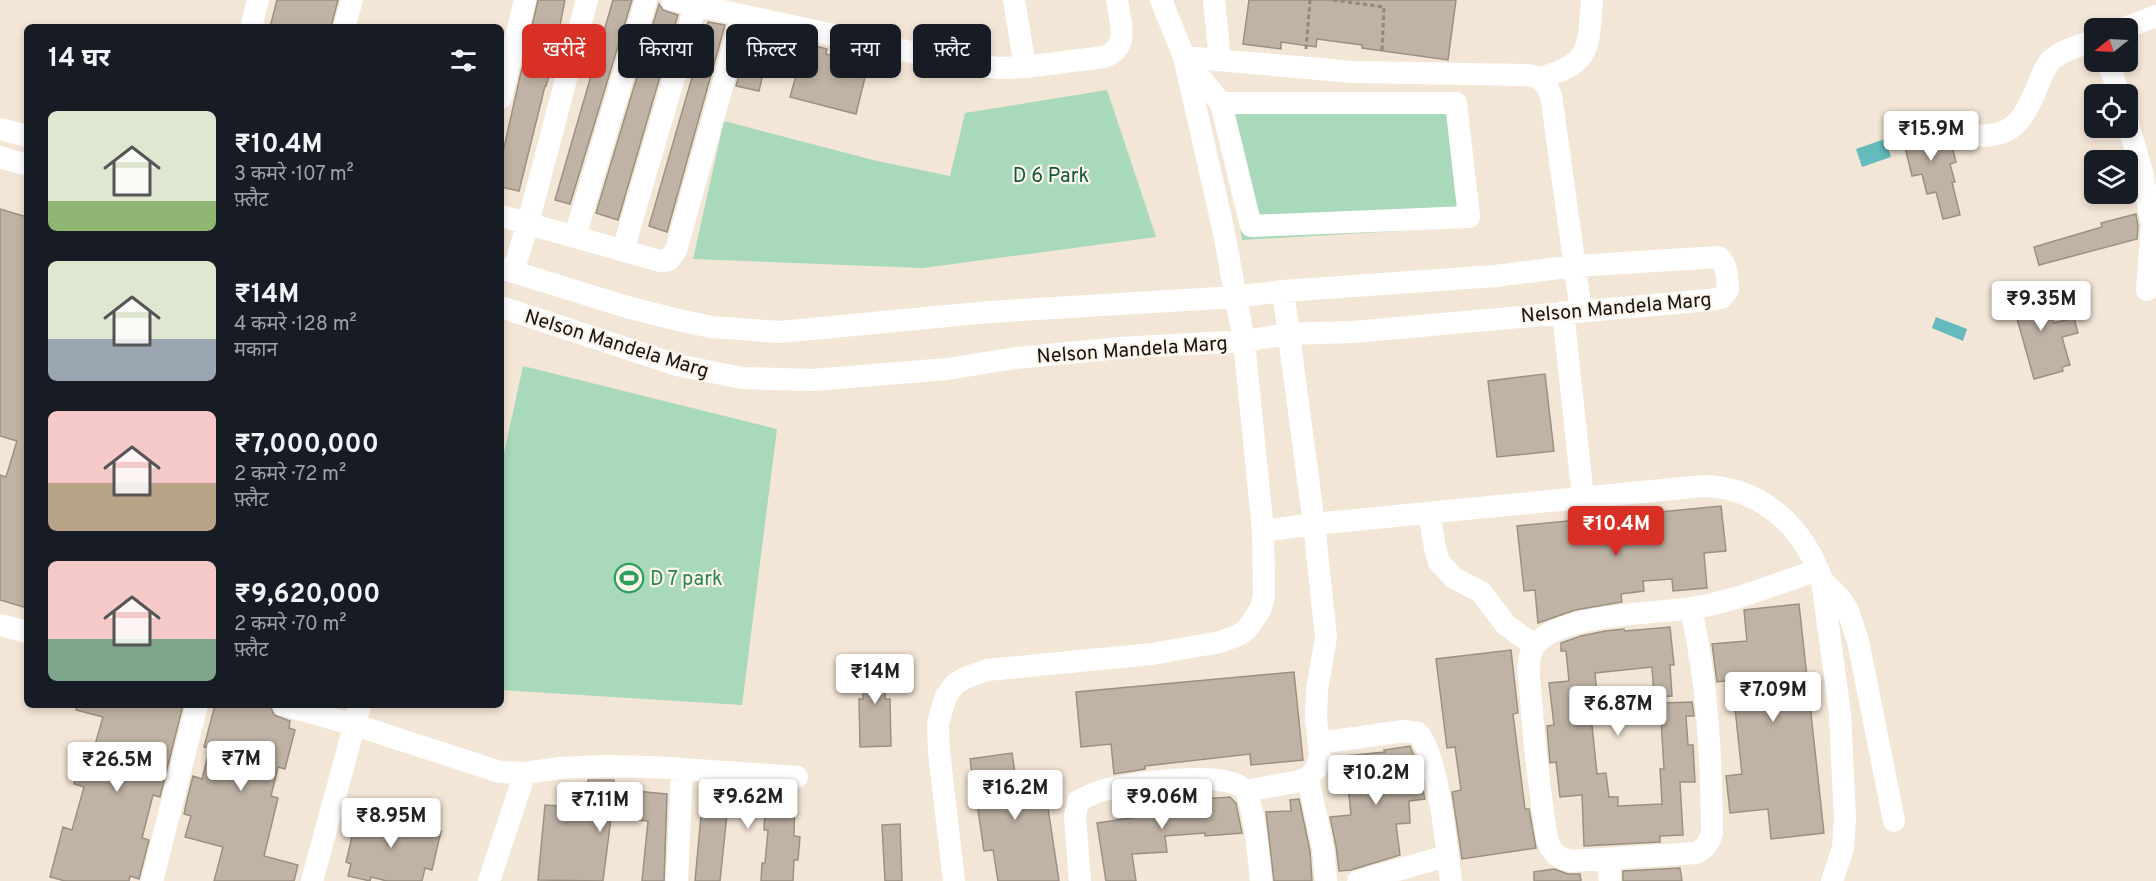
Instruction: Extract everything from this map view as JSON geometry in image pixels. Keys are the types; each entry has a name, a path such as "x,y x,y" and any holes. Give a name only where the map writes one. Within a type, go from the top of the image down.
{"street":[{"path":"252,24 258,0"},
{"path":"345,24 352,0"},
{"path":"504,86 525,0"},
{"path":"507,270 528,223 587,0"},
{"path":"575,236 646,0"},
{"path":"672,0 696,3 742,16 972,66 999,68 1026,67 1113,54 1120,48 1122,38 1117,0"},
{"path":"1014,0 1026,67"},
{"path":"954,881 938,723 946,696 955,684 987,670 1152,654 1220,642 1239,636 1255,621 1264,597 1263,531 1244,341 1218,205 1184,57 1161,0"},
{"path":"1214,0 1220,60"},
{"path":"1184,57 1353,72 1526,75 1540,78 1561,72 1578,62 1585,52 1589,39 1592,0"},
{"path":"623,250 696,3"},
{"path":"504,217 660,261 669,260 673,256 742,16"},
{"path":"2138,23 2156,16"},
{"path":"1965,135 1980,137 2012,129 2023,117 2051,61 2062,53 2084,44"},
{"path":"1184,57 1221,103 1251,226 1469,217 1456,103 1221,103"},
{"path":"1540,78 1547,86 1551,96 1575,266 1572,311 1583,498"},
{"path":"0,129 24,135"},
{"path":"2132,138 2142,172 2152,225 2147,290"},
{"path":"0,157 24,164"},
{"name":"Nelson Mandela Marg","path":"504,308 677,365 712,373 771,380 846,379 1120,348 1244,341 1288,334 1353,332 1709,300 1720,298 1728,290 1725,266 1722,259 1718,257 1575,266 1495,276 1283,291 1235,297 989,312 811,330 756,332 711,327 627,308 507,270"},
{"path":"1245,791 1308,778 1317,768 1319,743 1316,719 1317,690 1326,637 1314,524 1283,291"},
{"path":"1263,531 1703,486 1723,487 1750,496 1774,511 1799,536 1820,575 1848,611 1858,641 1894,821"},
{"path":"1429,513 1439,562 1446,571 1480,592 1506,625 1534,645"},
{"path":"1691,609 1701,654 1709,724 1712,812 1710,841 1705,848 1696,853 1609,870 1560,859 1551,851 1547,839 1533,731 1529,666 1530,654 1534,645 1545,636 1586,621 1613,616 1691,609 1820,575"},
{"path":"1820,575 1840,714 1845,818 1843,848 1832,881"},
{"path":"0,625 24,631"},
{"path":"152,881 196,708"},
{"path":"306,708 358,715 482,768 500,772 604,766 797,777"},
{"path":"312,881 358,715"},
{"path":"1319,743 1404,730 1418,733 1424,740 1437,788 1451,881"},
{"path":"677,881 682,769"},
{"path":"489,881 525,772"},
{"path":"1308,778 1323,849 1326,881"},
{"path":"1080,881 1075,816 1078,801 1106,789 1146,783 1212,779 1236,783 1245,791 1250,803 1261,881"},
{"path":"1358,881 1447,856"}],"path":[{"path":"1305,55 1310,0"},
{"path":"1333,0 1384,7 1382,62"}],"green space":[{"name":"D 6 Park","path":"1107,90 1156,237 923,268 693,259 724,121 877,161 950,176 965,113"},
{"path":"1221,93 1457,97 1469,227 1242,240"},
{"name":"D 7 park","path":"523,366 777,429 742,705 504,690 504,453"}],"water":[{"path":"1885,139 1891,157 1862,167 1856,149"},
{"path":"1936,317 1967,329 1963,341 1932,328"}],"building":[{"path":"277,0 338,0 332,24 271,24"},
{"path":"538,0 565,0 560,24 532,24"},
{"path":"613,0 632,0 625,24 618,24 618,46 570,204 555,200 590,78 606,78 606,24"},
{"path":"1249,0 1456,0 1448,60 1317,39 1316,47 1281,42 1281,49 1243,44"},
{"path":"659,4 663,10 678,15 675,24 653,24"},
{"path":"708,22 725,25 714,64 714,24 707,24"},
{"path":"818,47 827,49 826,54 830,55 830,78 865,78 856,114 790,97 795,78 818,78"},
{"path":"522,69 522,78 548,78 519,191 504,188 504,148"},
{"path":"637,78 660,78 618,220 596,213"},
{"path":"692,78 710,78 667,232 649,226"},
{"path":"738,78 762,78 759,91 736,86"},
{"path":"1916,113 1920,126 1929,124 1932,134 1938,132 1941,142 1948,140 1949,147 1952,146 1956,162 1950,164 1955,182 1952,182 1960,215 1943,219 1936,192 1927,194 1922,174 1912,176 1898,118"},
{"path":"0,209 24,216 24,607 0,600 0,475 6,477 17,441 0,436"},
{"path":"2136,214 2137,239 2039,265 2034,247 2102,227 2101,223"},
{"path":"2033,284 2037,300 2047,297 2054,323 2074,318 2078,333 2062,337 2070,365 2062,367 2063,371 2034,379 2009,290"},
{"path":"1545,374 1554,451 1497,457 1488,381"},
{"path":"1721,506 1726,551 1704,553 1707,588 1673,591 1672,579 1643,581 1644,591 1621,594 1622,602 1575,610 1538,623 1535,590 1524,591 1517,526"},
{"path":"1799,604 1824,833 1771,839 1768,809 1730,813 1726,776 1742,774 1732,680 1717,682 1712,644 1747,641 1744,610"},
{"path":"1670,627 1674,665 1670,665 1672,696 1654,697 1652,667 1595,673 1597,695 1589,696 1597,774 1606,773 1609,797 1618,797 1618,806 1662,804 1660,769 1664,769 1660,703 1692,702 1694,716 1686,716 1688,745 1693,745 1695,782 1680,782 1683,835 1660,836 1660,842 1584,846 1582,795 1560,797 1556,762 1550,763 1547,726 1554,725 1549,683 1569,681 1566,651 1561,651 1561,643 1605,631"},
{"path":"1511,650 1518,713 1513,714 1525,809 1529,809 1536,848 1462,859 1452,792 1461,790 1455,747 1447,748 1436,659"},
{"path":"866,655 888,656 885,699 890,699 891,746 860,747 859,699 863,699"},
{"path":"1294,672 1303,760 1251,765 1250,754 1145,766 1145,769 1114,774 1111,744 1081,747 1076,692"},
{"path":"76,708 182,708 160,797 153,795 142,838 149,840 139,879 130,876 129,881 65,881 50,877 63,827 72,830 84,787 74,784 82,757 91,759 103,717 76,710"},
{"path":"214,708 271,708 274,715 290,721 289,728 295,730 285,769 278,767 271,796 278,798 264,856 298,865 294,881 214,881 223,847 185,837 191,816 184,814 193,776 202,779 210,748 204,747"},
{"path":"1410,746 1418,766 1425,799 1409,801 1410,823 1396,824 1400,855 1351,870 1339,871 1330,817 1351,815 1345,756 1385,752 1384,750"},
{"path":"1012,753 1016,780 1046,776 1051,808 1048,808 1059,881 998,881 993,850 984,851 977,803 981,802 978,773 972,774 970,759"},
{"path":"588,780 614,780 613,789 667,794 664,881 642,881 648,821 611,818 603,881 538,880 545,805 585,808"},
{"path":"704,784 795,790 794,836 800,837 798,860 794,860 793,881 761,881 768,830 764,830 765,808 728,805 720,881 695,881"},
{"path":"1158,795 1159,799 1188,796 1188,800 1230,797 1236,803 1242,833 1165,836 1167,852 1132,854 1136,881 1106,881 1097,823 1145,816 1143,797"},
{"path":"1299,799 1310,851 1312,881 1274,881 1266,812 1291,811 1290,800"},
{"path":"358,811 441,831 432,870 425,868 422,881 387,881 371,877 370,881 348,876 351,864 346,862"},
{"path":"900,824 902,881 885,881 882,825"},
{"path":"1680,868 1682,881 1623,881 1623,871"},
{"path":"1554,869 1568,874 1580,874 1581,881 1534,881 1534,872"}],"place":[{"name":"D 7 park","path":"629,578"}]}
